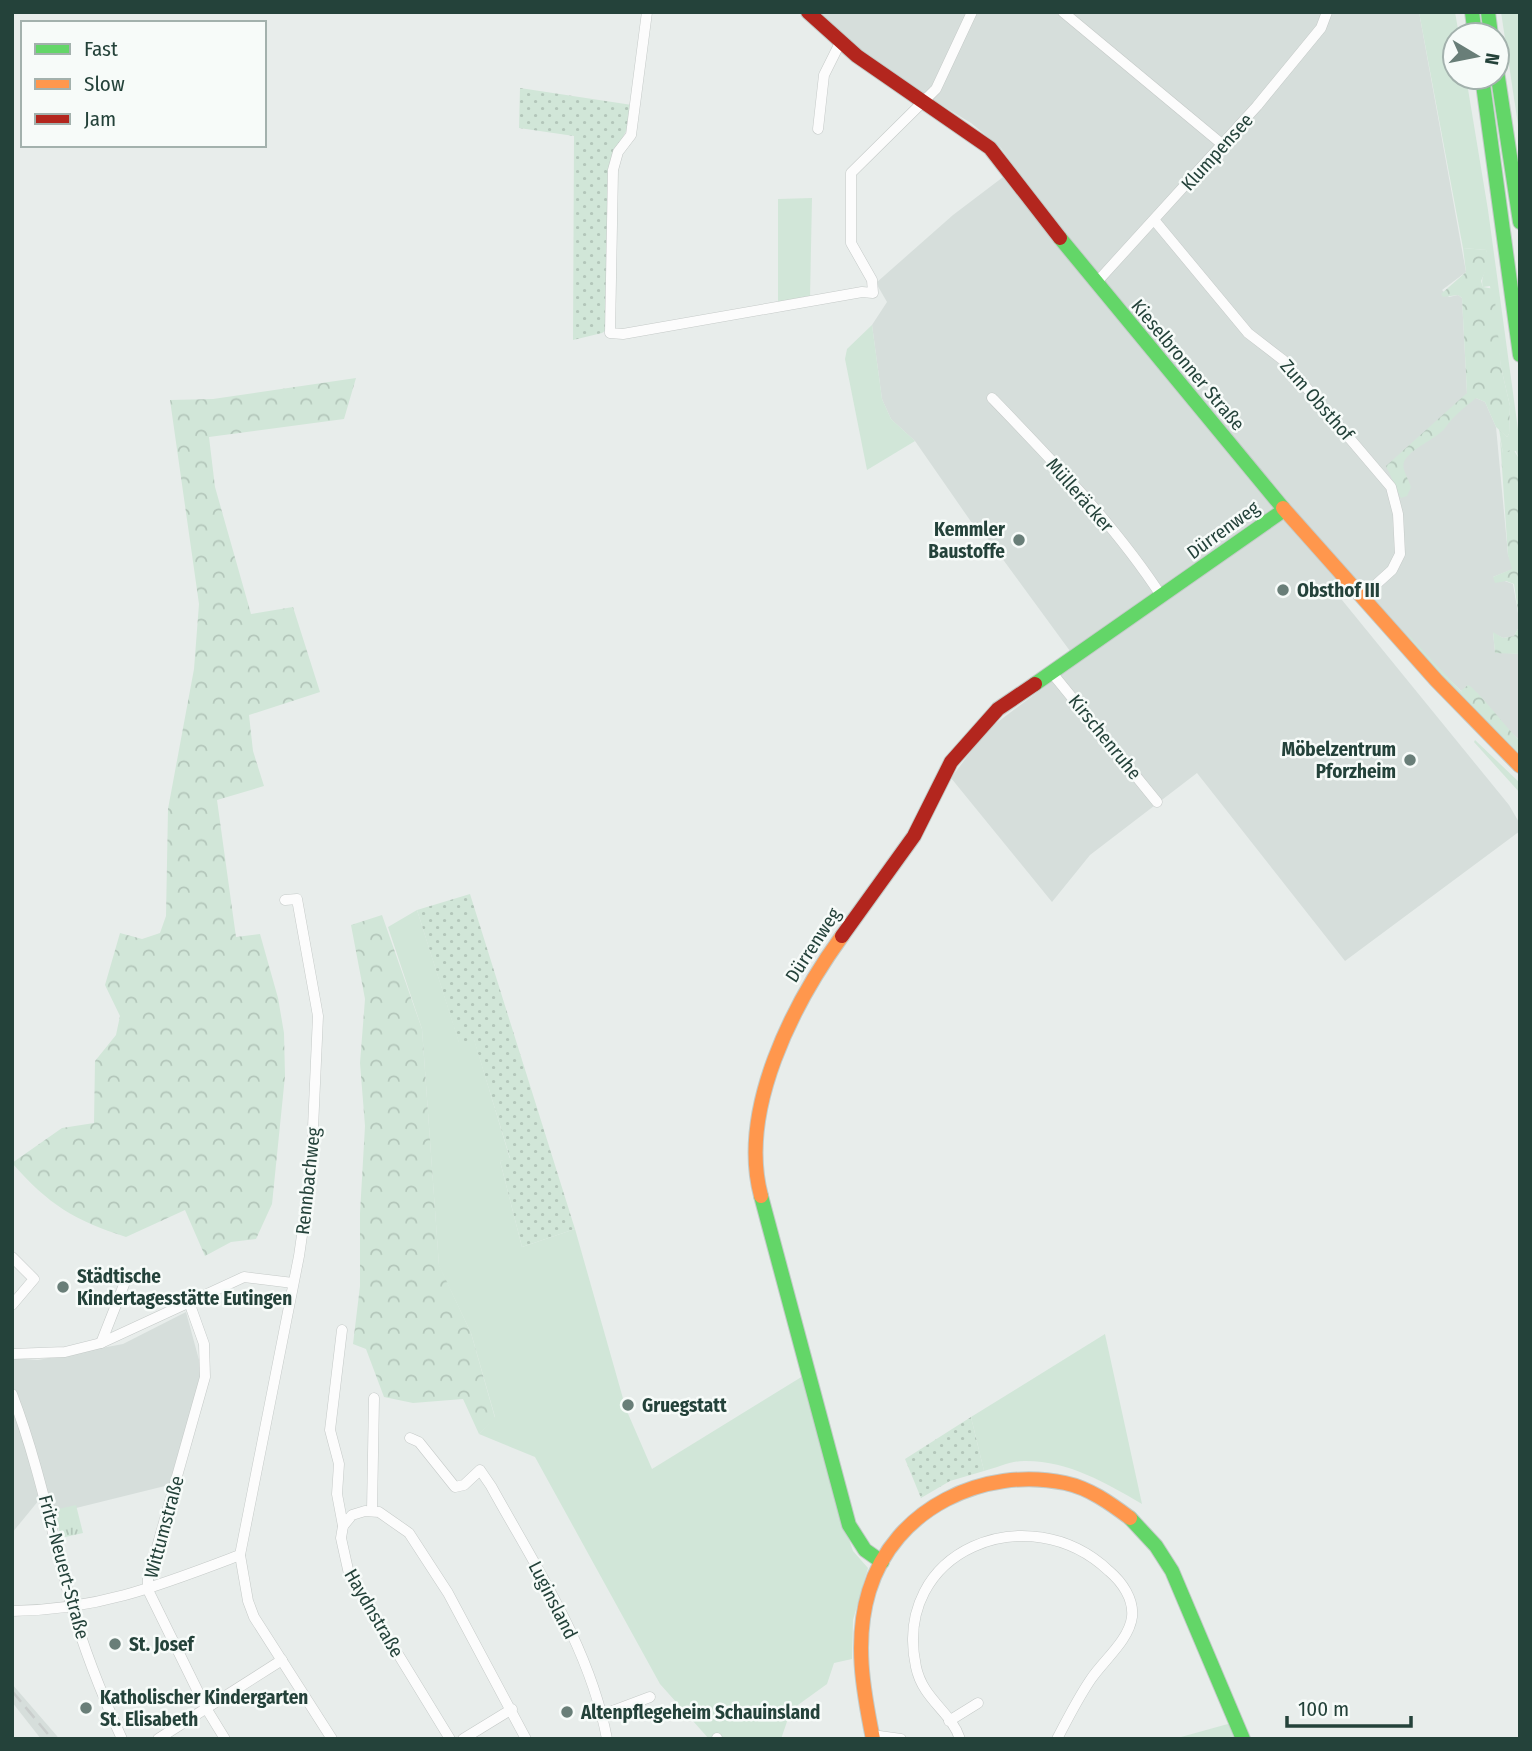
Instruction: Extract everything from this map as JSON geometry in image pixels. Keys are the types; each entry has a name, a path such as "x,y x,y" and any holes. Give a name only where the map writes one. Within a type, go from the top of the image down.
{"main road":[{"name":"Kieselbronner Straße","path":"808,12 840,43 990,148 1096,283 1284,510 1361,598 1520,766"},
{"path":"1484,91 1520,355"},
{"path":"1500,91 1520,222"},
{"name":"Dürrenweg","path":"882,1562 865,1550 849,1525 755,1174 755,1136 775,1059 790,1019 812,978 914,836 946,771 972,736 998,709 1284,510"},
{"path":"872,1737 864,1696 861,1632 871,1586 882,1562 909,1524 940,1499 982,1482 1025,1477 1087,1490 1122,1510 1139,1526 1168,1566 1243,1739"}],"street":[{"path":"647,12 631,135 618,152 613,170 611,333 623,334 862,292 873,293 872,280 851,243 851,173 936,89 972,12"},
{"path":"1063,12 1223,145"},
{"name":"Klumpensee","path":"1096,283 1223,145 1321,29 1327,12"},
{"path":"818,129 824,75 840,43"},
{"name":"Zum Obsthof","path":"1155,221 1248,333 1283,360 1391,487 1398,514 1400,554 1392,570 1361,598"},
{"name":"Mülleräcker","path":"992,398 1037,444 1136,560 1162,597"},
{"name":"Kirschenruhe","path":"1052,673 1157,802"},
{"name":"Rennbachweg","path":"240,1555 293,1283 311,1172 318,1016 297,899 285,900"},
{"path":"12,1257 34,1279 12,1305"},
{"path":"101,1343 127,1277"},
{"path":"12,1354 65,1352 101,1343 244,1277 293,1283"},
{"name":"Wittumstraße","path":"189,1302 204,1343 205,1377 148,1579 148,1590 206,1709 225,1739"},
{"name":"Haydnstraße","path":"342,1331 330,1430 339,1464 337,1494 343,1526 341,1538 349,1574 450,1739"},
{"name":"Fritz-Neuert-Straße","path":"12,1394 32,1448 72,1605 102,1696 122,1739"},
{"path":"372,1510 374,1398"},
{"name":"Luginsland","path":"410,1438 419,1442 455,1486 464,1485 480,1470 559,1609 586,1667 607,1739"},
{"path":"343,1526 352,1515 372,1510 404,1527 448,1592 526,1739"},
{"path":"960,1739 927,1695 917,1669 914,1631 924,1597 942,1569 969,1548 1002,1536 1048,1536 1082,1549 1106,1567 1124,1588 1132,1615 1127,1631 1091,1678 1057,1739"},
{"path":"12,1611 93,1605 148,1590 240,1555 248,1601 254,1617 332,1739"},
{"path":"158,1739 282,1660"},
{"path":"602,1715 650,1697"},
{"path":"949,1721 978,1703"},
{"path":"463,1739 512,1709"},
{"path":"872,1737 901,1739"}],"shaded area":[{"path":"814,12 1419,12 1466,272 1442,290 1449,297 1458,295 1462,298 1467,394 1485,402 1496,427 1508,555 1513,569 1493,577 1513,584 1520,625 1514,636 1503,638 1493,633 1495,652 1520,654 1520,741 1465,689 1461,691 1359,587 1342,600 1509,805 1520,824 1520,831 1345,961 1197,773 1090,855 1052,902 951,778 987,730 1078,662 977,524 974,526 915,441 891,419 882,399 872,325 887,302 876,283 953,215 1015,168 1001,148 971,123 892,75 840,37"},
{"path":"186,1312 202,1371 169,1485 64,1511 39,1500 12,1533 12,1358 38,1360 123,1344"},
{"path":"12,1684 59,1739 41,1739 12,1702"}],"green space":[{"path":"1419,12 1455,12 1457,21 1441,21 1441,91 1468,91 1488,210 1520,444 1520,462 1516,451 1503,454 1499,429 1507,437 1510,406 1501,367 1490,286 1483,287 1482,282 1487,262 1486,250 1463,248"},
{"path":"1501,12 1520,12 1520,138 1511,78 1511,21 1502,21"},
{"path":"520,88 632,105 629,125 617,149 605,331 602,333 573,340 574,136 519,128"},
{"path":"812,198 810,299 778,305 778,199"},
{"path":"1463,248 1486,250 1487,266 1481,281 1483,287 1494,289 1501,367 1510,406 1509,434 1507,437 1496,427 1485,402 1476,398 1441,432 1407,457 1404,467 1411,487 1407,496 1401,498 1386,466 1467,393 1462,298 1458,295 1443,297 1441,294 1466,272"},
{"path":"872,325 882,399 891,419 915,441 867,470 845,359 847,349"},
{"path":"356,378 344,419 209,437 215,487 251,614 293,607 320,692 249,715 253,751 264,786 217,800 236,937 260,934 278,998 284,1033 285,1076 272,1204 256,1239 231,1242 205,1256 185,1210 126,1237 91,1224 63,1209 38,1190 12,1163 62,1128 94,1123 95,1061 116,1035 120,1016 105,985 120,933 142,939 160,933 166,916 168,809 194,669 199,604 170,400 213,399"},
{"path":"1500,439 1503,453 1513,449 1520,460 1520,625 1514,584 1506,581 1495,583 1493,577 1512,569 1508,555"},
{"path":"1520,625 1520,654 1495,653 1493,632 1503,638 1514,636"},
{"path":"1404,630 1520,755 1520,760 1440,676"},
{"path":"1468,685 1520,741 1520,755 1466,701 1461,691"},
{"path":"1475,740 1520,783 1520,793 1474,742"},
{"path":"470,894 575,1229 522,1247 500,1161 510,1158 474,1040 459,1043 417,910"},
{"path":"417,910 459,1042 474,1039 510,1159 500,1161 522,1247 575,1229 626,1409 652,1469 803,1376 837,1504 853,1551 868,1568 853,1620 852,1659 834,1663 827,1684 791,1710 781,1739 709,1739 660,1684 535,1457 479,1434 495,1417 471,1333 439,1266 422,1029 388,927"},
{"path":"382,915 422,1029 439,1265 471,1333 495,1418 479,1434 463,1399 413,1403 384,1397 366,1349 353,1344 360,1286 360,1213 365,1126 360,1063 365,999 351,925"},
{"path":"1105,1334 1142,1504 1101,1481 1057,1465 1021,1461 984,1471 971,1417"},
{"path":"971,1417 984,1471 950,1481 921,1498 905,1459"},
{"path":"76,1505 83,1533 61,1538 54,1510"},
{"path":"1235,1722 1243,1739 1175,1739 1181,1737"}],"railway":[{"path":"12,1691 52,1739"}],"traffic: fast":[{"path":"1472,12 1473,21"},
{"path":"1488,12 1489,21"},
{"path":"1484,91 1520,355"},
{"path":"1500,91 1520,222"},
{"path":"1060,238 1283,508"},
{"path":"1035,684 1284,510"},
{"path":"761,1196 849,1525 865,1550 882,1562"},
{"path":"1130,1518 1156,1546 1172,1571 1243,1739"}],"traffic: slow":[{"path":"1283,508 1436,680 1520,766"},
{"path":"761,1196 756,1163 757,1129 764,1094 789,1025 805,993 842,936"},
{"path":"873,1739 862,1665 864,1609 881,1562 899,1537 921,1516 946,1499 974,1488 1004,1481 1034,1479 1082,1488 1130,1518"}],"traffic: jam":[{"path":"808,12 857,56 990,148 1060,238"},
{"path":"842,936 914,836 951,762 998,709 1035,684"}],"place":[{"name":"Kemmler Baustoffe","path":"1019,540"},
{"name":"Obsthof III","path":"1283,590"},
{"name":"Möbelzentrum Pforzheim","path":"1410,760"},
{"name":"Städtische Kindertagesstätte Eutingen","path":"63,1287"},
{"name":"Gruegstatt","path":"628,1405"},
{"name":"St. Josef","path":"115,1644"},
{"name":"Katholischer Kindergarten St. Elisabeth","path":"86,1708"},
{"name":"Altenpflegeheim Schauinsland","path":"567,1712"}]}
